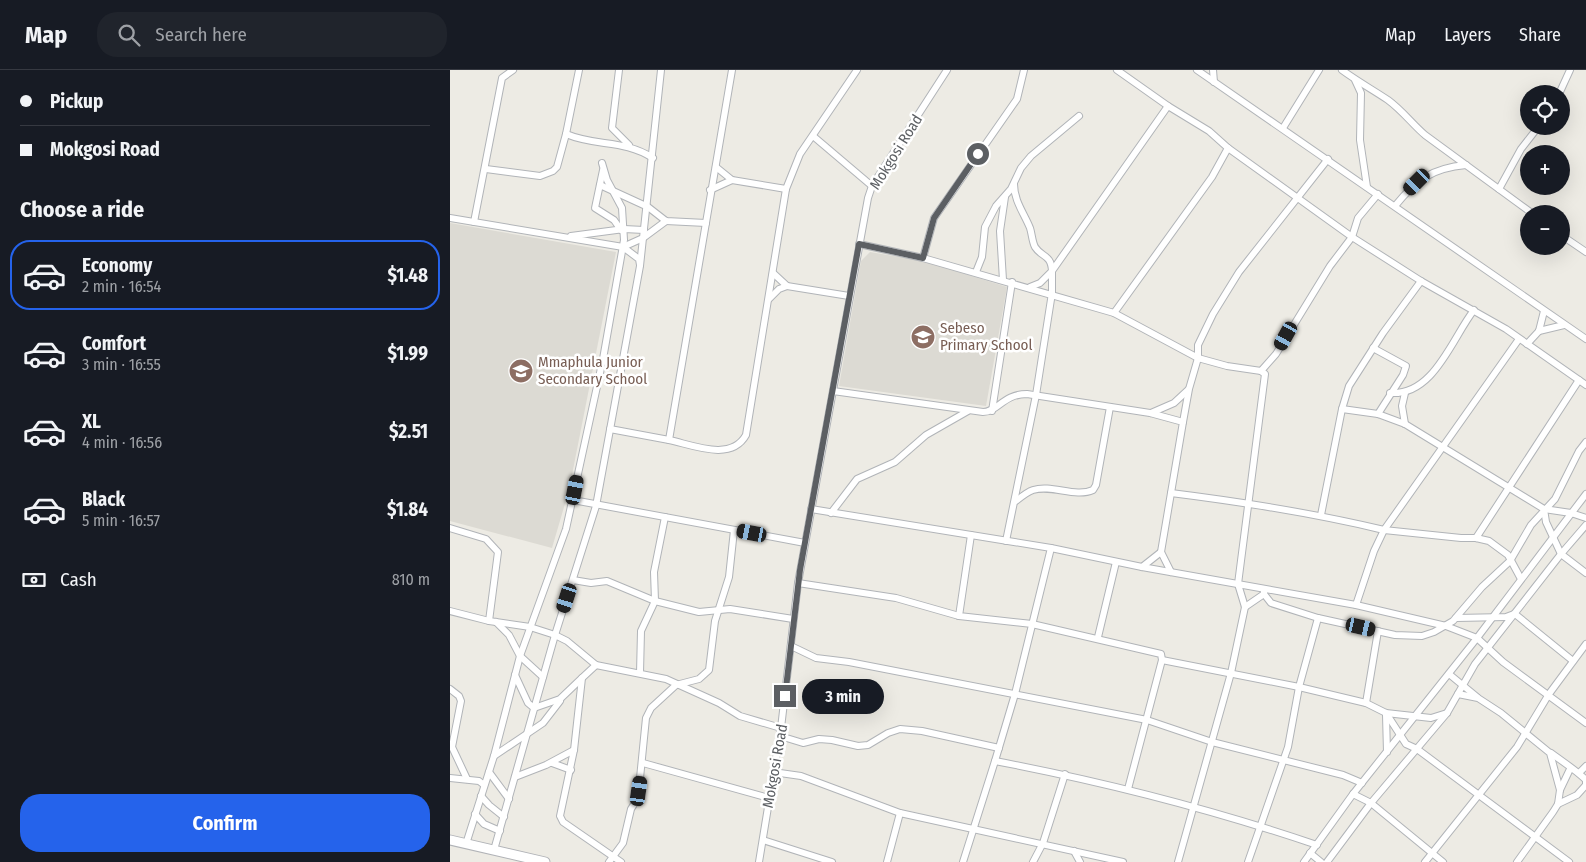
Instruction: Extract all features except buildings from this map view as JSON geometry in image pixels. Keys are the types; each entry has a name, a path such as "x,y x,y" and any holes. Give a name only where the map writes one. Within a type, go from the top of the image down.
{"street":[{"path":"474,222 486,169 502,78 512,70"},
{"path":"486,169 540,176 550,174 557,167 579,70"},
{"path":"603,142 609,136 612,128 619,70"},
{"path":"494,850 555,635 596,506 640,266 662,70"},
{"path":"669,440 710,190 716,167 732,70"},
{"path":"610,429 722,450 730,450 742,443 749,421 786,189 795,165 857,70"},
{"name":"Mokgosi Road","path":"760,862 773,772 781,732 793,619 810,509 849,296 872,186 947,70"},
{"path":"923,258 934,218 1017,100 1024,70"},
{"path":"1117,70 1168,106 1209,131 1228,148 1352,237 1422,281 1474,310 1586,385"},
{"path":"1197,70 1328,159 1586,340"},
{"path":"1213,70 1214,82"},
{"path":"1283,128 1319,70"},
{"path":"1342,70 1388,100 1425,135 1520,205"},
{"path":"1563,85 1570,70"},
{"path":"1354,79 1361,93 1360,140 1367,187"},
{"path":"1029,287 1040,282 1052,271 1168,106"},
{"path":"976,272 982,257 985,227 996,206 1014,184 1021,168 1031,156 1079,116"},
{"path":"612,128 630,146 652,158"},
{"path":"566,134 581,140 630,146"},
{"path":"1499,189 1521,148 1532,135"},
{"path":"813,136 872,186"},
{"path":"1114,313 1212,177 1228,148"},
{"path":"1171,572 1161,552 1188,389 1198,358 1200,341 1225,294 1297,197 1328,159"},
{"path":"1395,206 1417,182 1431,172 1466,164"},
{"path":"466,844 494,756 520,656 556,561 573,500 623,247 622,208 612,191 603,166 595,208 614,220 622,230"},
{"path":"716,167 732,180 786,189"},
{"path":"710,190 732,180"},
{"path":"1006,541 1016,501 1036,395 1052,294 1050,260 1036,248 1030,228 1016,198 1014,184"},
{"path":"600,185 648,207 666,221 706,223"},
{"path":"1260,371 1276,354 1330,266 1352,237 1358,218 1378,194"},
{"path":"1003,280 1000,231 1005,196"},
{"path":"450,218 623,247 639,259 640,266"},
{"path":"623,247 643,238 666,221"},
{"path":"563,238 622,230 644,230"},
{"path":"1570,241 1586,252"},
{"path":"859,244 976,272 1114,313 1198,358 1227,366 1260,371 1265,374 1238,584 1245,607 1232,673 1178,862"},
{"path":"773,273 787,286"},
{"path":"1321,515 1342,409 1349,386 1373,348 1422,281"},
{"path":"992,411 1012,282"},
{"path":"769,299 779,289 787,286 849,296"},
{"path":"1390,393 1405,393 1439,366 1449,352 1459,330 1474,310"},
{"path":"1540,331 1544,311"},
{"path":"1527,344 1540,331 1564,325"},
{"path":"1356,605 1374,550 1384,530 1444,446 1480,391 1519,339"},
{"path":"1373,348 1406,366 1403,375 1378,414"},
{"path":"1476,538 1579,380"},
{"path":"1150,413 1174,403 1188,389"},
{"path":"833,391 969,410 992,411 1007,398 1016,394 1036,395 1150,413 1183,422"},
{"path":"1405,393 1402,406 1405,424"},
{"path":"1016,501 1032,490 1039,489 1084,492 1093,490 1096,485 1110,407"},
{"path":"1342,409 1378,414 1405,424 1444,446 1544,509 1571,513 1586,518"},
{"path":"831,512 857,479 894,462 926,435 969,410"},
{"path":"1264,592 1271,603 1318,618 1395,635 1422,636 1446,626 1456,618 1482,587 1510,561 1530,525 1555,499 1579,451 1586,442"},
{"path":"1172,493 1249,502 1321,515 1384,530 1476,538 1497,546 1508,555 1521,578"},
{"path":"1304,862 1353,794 1477,638 1586,494"},
{"path":"573,500 596,506 805,543"},
{"path":"810,509 1051,548 1238,584 1264,592 1356,605 1446,626 1477,638 1487,648 1586,723"},
{"path":"1544,509 1546,522 1554,536 1560,554 1586,573"},
{"path":"640,673 641,631 655,601 654,572 665,517"},
{"path":"1327,862 1371,803 1447,713 1487,648 1560,554 1586,525"},
{"path":"450,528 486,539 498,552 489,621"},
{"path":"609,862 623,843 631,809 638,798 646,718 651,708 676,685 699,679 709,670 718,611 727,587 734,530"},
{"path":"959,616 971,535"},
{"path":"963,862 1015,694 1051,548"},
{"path":"1142,567 1161,552"},
{"path":"1098,637 1116,562"},
{"path":"573,580 591,583 607,581 655,601 699,612 730,609 793,619"},
{"path":"798,583 896,598 959,616 1032,624 1156,651 1160,654 1162,660 1128,789"},
{"path":"1245,607 1264,592"},
{"path":"450,611 489,621 530,627 555,635 568,641 596,666 666,679 719,703 740,716 803,743 818,739 858,746 868,745 900,729 922,731 999,748"},
{"path":"1456,618 1493,617 1515,614 1573,661"},
{"path":"1248,862 1284,760 1299,687 1318,618"},
{"path":"496,622 509,635 520,656 543,676"},
{"path":"1366,703 1378,631"},
{"path":"1425,862 1517,747 1549,694 1586,644"},
{"path":"791,646 816,658 849,662 1147,720 1212,742 1343,774 1362,783"},
{"path":"1162,660 1299,687 1366,703 1386,714 1431,718 1447,713"},
{"path":"494,756 510,744 526,736 548,719 560,700 596,666"},
{"path":"1449,674 1478,698 1502,713 1525,731 1570,769 1586,779 1586,785 1577,795 1558,804"},
{"path":"515,675 528,704 534,708"},
{"path":"582,678 583,690 571,770 560,816 563,822 621,862"},
{"path":"450,689 459,696 461,701 452,747 466,779"},
{"path":"1458,694 1478,698"},
{"path":"534,708 560,700"},
{"path":"1386,714 1406,744 1417,749 1569,862"},
{"path":"1386,714 1387,752"},
{"path":"515,777 552,763 574,750"},
{"path":"1550,753 1560,790"},
{"path":"995,761 1064,774 1194,806 1317,845"},
{"path":"552,763 571,770"},
{"path":"643,763 769,798"},
{"path":"1579,773 1586,766"},
{"path":"1517,862 1536,838 1558,804 1560,790 1570,769"},
{"path":"488,772 508,799"},
{"path":"773,772 802,776 900,813 1042,843 1105,860 1122,862"},
{"path":"1033,862 1042,843 1064,774"},
{"path":"450,778 479,781 484,785"},
{"path":"1353,794 1371,803 1443,862"},
{"path":"481,796 504,817"},
{"path":"886,862 900,813"},
{"path":"475,814 484,824 500,831"},
{"path":"450,840 545,862"},
{"path":"763,840 832,862"},
{"path":"1074,851 1080,862"},
{"path":"1310,854 1322,862"}],"shaded area":[{"name":"Mmaphula Junior Secondary School","path":"450,223 616,252 569,490 552,548 450,521"},
{"name":"Sebeso Primary School","path":"870,252 924,261 1007,287 986,406 839,386 861,261"}],"place":[{"name":"Sebeso Primary School","path":"923,337"},
{"name":"Mmaphula Junior Secondary School","path":"521,371"}],"route":[{"path":"785,696 800,570 859,244 923,258 934,218 978,154"}]}
